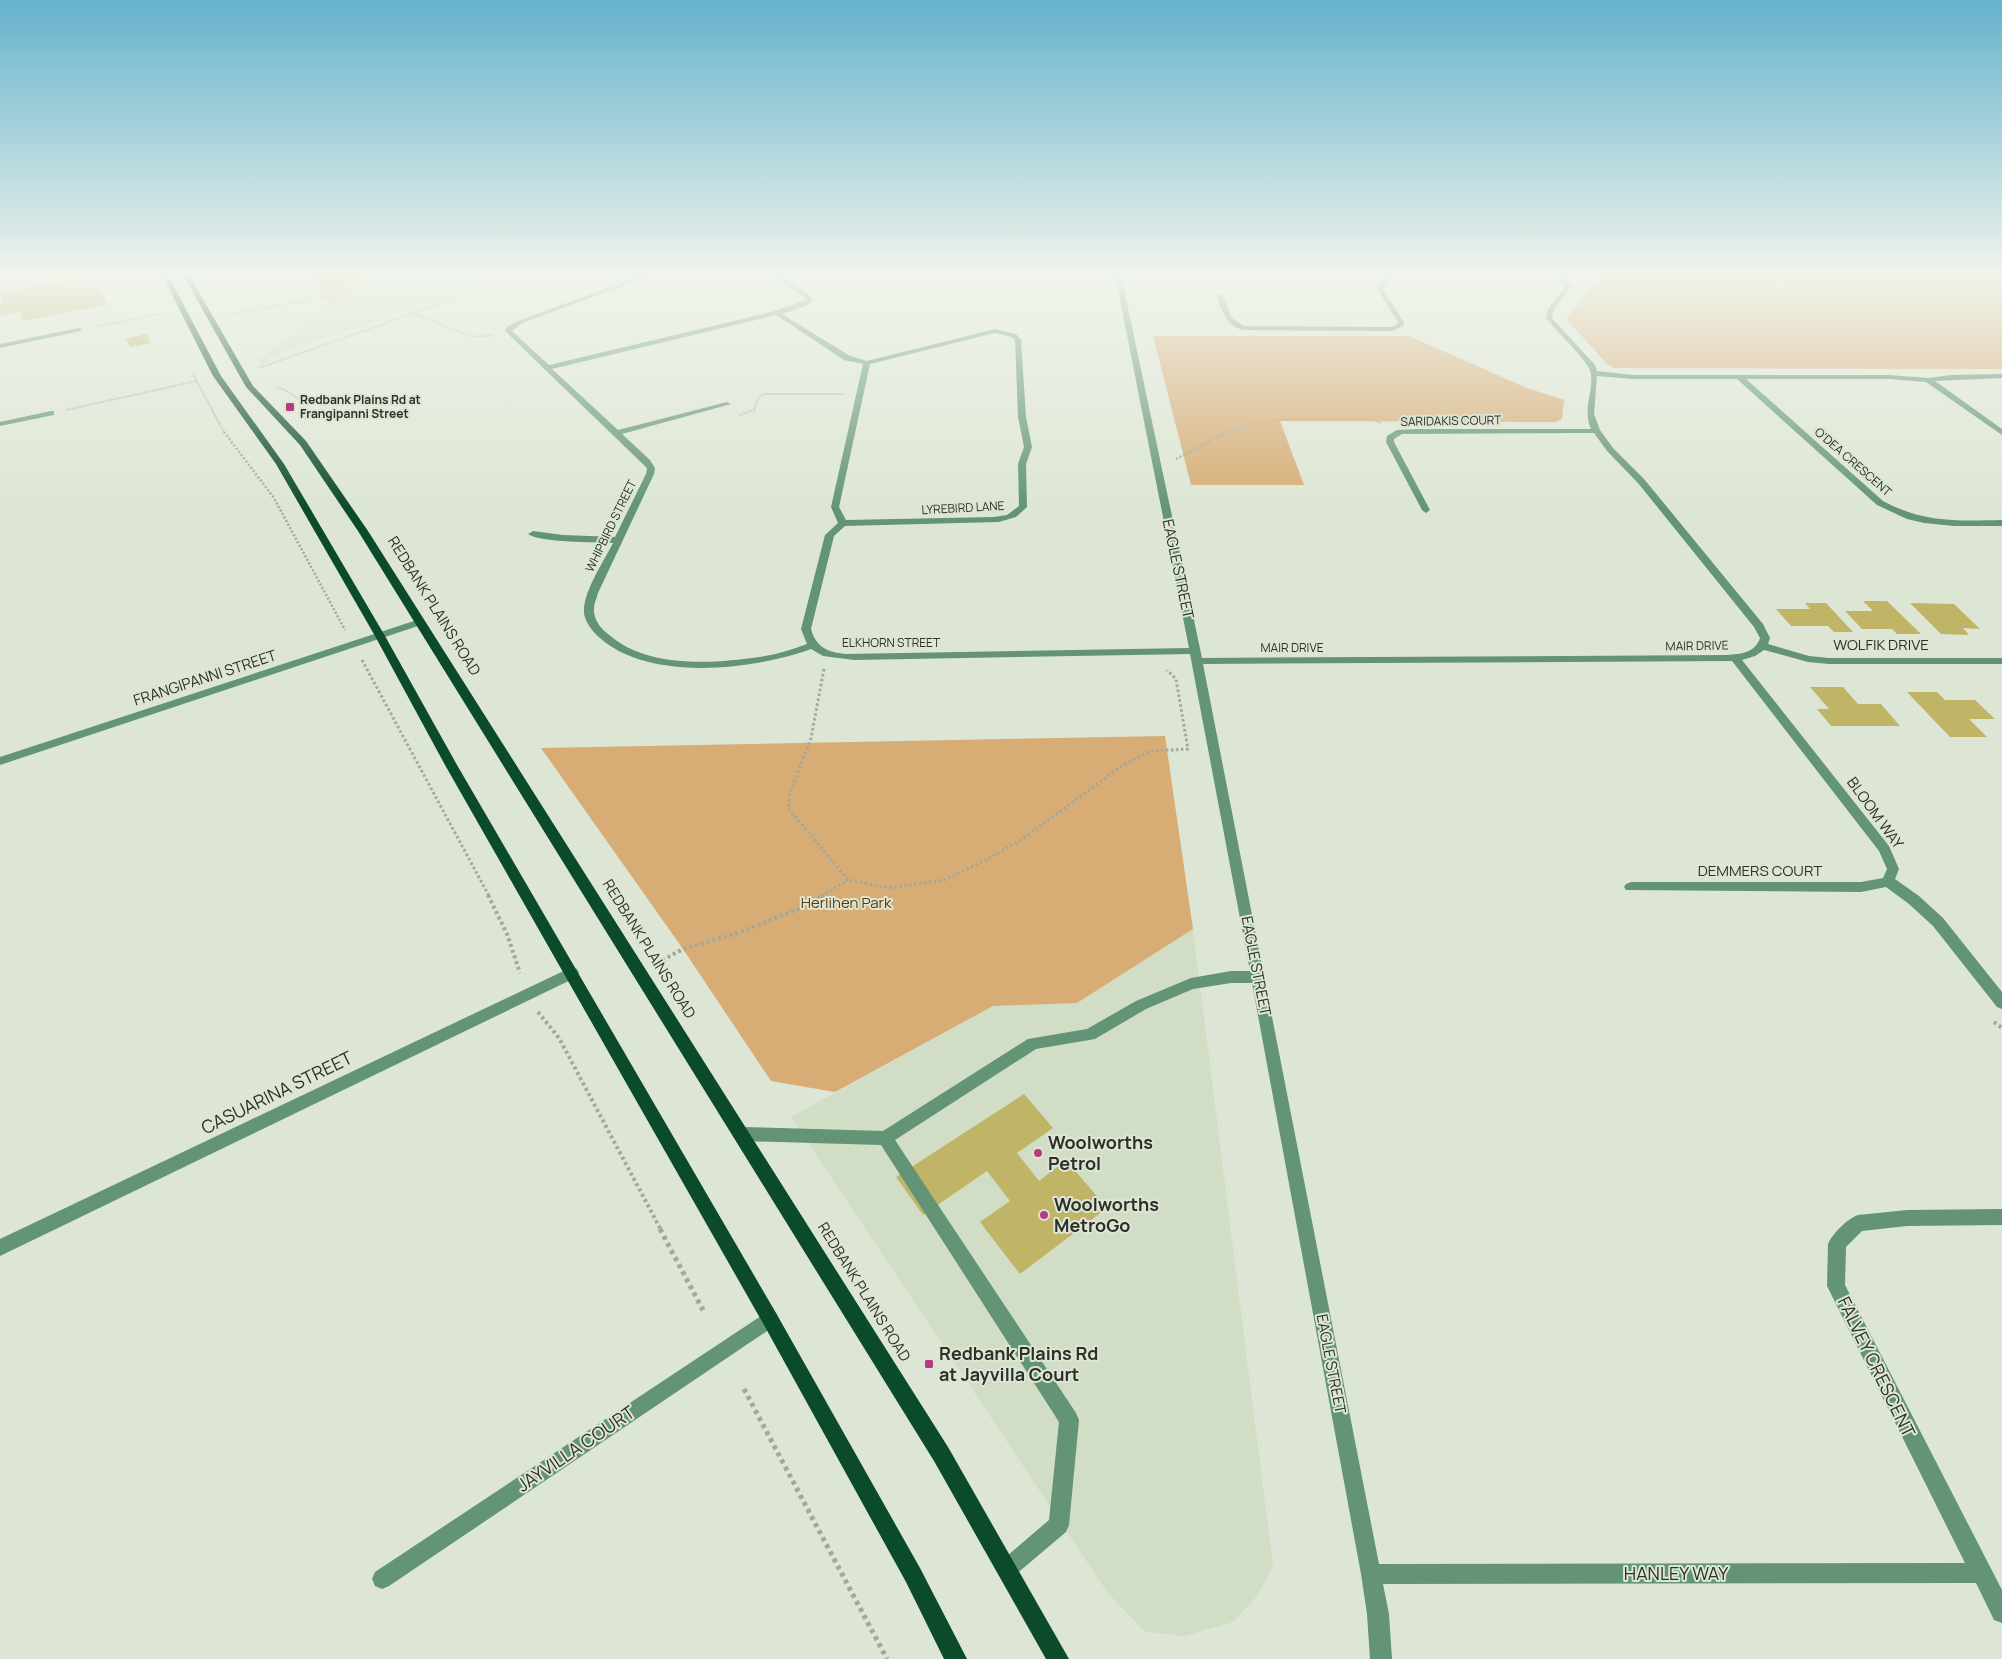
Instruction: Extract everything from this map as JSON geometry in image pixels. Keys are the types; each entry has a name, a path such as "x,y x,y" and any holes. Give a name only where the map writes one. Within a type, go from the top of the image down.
{"main road":[{"path":"205,352 217,376 280,464 380,636 451,765 770,1319 913,1575 956,1659"},
{"name":"REDBANK PLAINS ROAD","path":"230,352 250,387 303,443 317,462 420,622 941,1454 1058,1659"}],"street":[{"name":"WHIPBIRD STREET","path":"531,352 618,432 651,468 650,474 593,593 589,608 592,623 604,638 620,649 639,657 697,662 752,661 811,646"},
{"path":"548,368 613,352"},
{"path":"811,646 806,629 830,536 843,523 835,507 867,363 847,358 838,352"},
{"name":"LYREBIRD LANE","path":"867,363 908,352"},
{"name":"LYREBIRD LANE","path":"843,523 994,520 1012,516 1023,507 1022,464 1028,446 1028,438 1022,418 1019,352"},
{"name":"EAGLE STREET","path":"1134,352 1196,656 1371,1574 1378,1614 1381,1659"},
{"path":"1579,352 1592,367 1594,374 1590,420 1596,431 1619,460 1641,481 1759,626 1765,638 1762,646"},
{"path":"1594,374 1633,377 1889,377 1928,380 1951,376 2002,376"},
{"name":"O'DEA CRESCENT","path":"1738,376 1880,503 1894,512 1911,519 1933,522 2002,523"},
{"path":"1928,380 2002,433"},
{"path":"618,432 727,404"},
{"path":"0,424 51,413"},
{"name":"SARIDAKIS COURT","path":"1426,510 1390,442 1390,438 1400,432 1596,431"},
{"path":"534,534 563,538 618,540"},
{"name":"FRANGIPANNI STREET","path":"0,761 420,622"},
{"name":"ELKHORN STREET","path":"811,646 822,652 845,657 1055,652 1196,656"},
{"name":"MAIR DRIVE","path":"1196,656 1735,658 1755,652 1762,646"},
{"name":"WOLFIK DRIVE","path":"1762,646 1808,659 1822,660 2002,660"},
{"name":"BLOOM WAY","path":"1735,658 1885,849 1893,869 1888,881"},
{"path":"1888,881 1914,900 1938,922 2002,1003"},
{"name":"DEMMERS COURT","path":"1631,887 1861,886 1877,885 1888,881"},
{"name":"CASUARINA STREET","path":"0,1248 572,973"},
{"path":"742,1134 885,1138 1032,1043 1090,1035 1142,1005 1191,984 1231,977 1258,977"},
{"path":"885,1138 1069,1420 1059,1525 1007,1569"},
{"name":"FALVEY CRESCENT","path":"2002,1217 1907,1218 1858,1223 1837,1244 1836,1286 1980,1573 2002,1612"},
{"name":"JAYVILLA COURT","path":"382,1578 770,1319"},
{"name":"HANLEY WAY","path":"1371,1574 1980,1573"}],"path":[{"path":"261,374 258,368 270,365 297,352"},
{"path":"193,372 216,419 229,440 274,498 346,633"},
{"path":"51,413 217,376"},
{"path":"274,387 285,390 302,401 306,420 312,426"},
{"path":"733,416 754,410 758,399 763,394 842,394 846,395 844,401"},
{"path":"1176,459 1235,429 1249,424 1276,421 1371,419 1400,432"},
{"path":"362,660 490,898 507,934 520,973"},
{"path":"825,665 811,738 790,793 788,808 848,880 889,888 944,880 982,862 1021,840 1122,766 1150,751 1188,749 1176,679 1164,668"},
{"path":"640,972 684,950 738,933 803,907 848,880"},
{"path":"538,1012 559,1038 704,1312"},
{"path":"1995,1023 2002,1028"},
{"path":"744,1389 887,1659"}],"shaded area":[{"path":"269,352 282,352 261,366 259,360"},
{"path":"1193,929 1273,1567 1256,1597 1233,1622 1185,1636 1145,1632 1107,1592 791,1117 993,1006 1077,1003"}],"green space":[{"path":"1157,352 1446,352 1527,388 1564,400 1562,419 1555,422 1280,421 1304,485 1191,485"},
{"path":"1596,352 2002,352 2002,369 1614,368 1607,364"},
{"name":"Herlihen Park","path":"1165,736 1193,929 1077,1003 993,1006 835,1092 771,1081 683,949 541,748"}],"building":[{"path":"1863,601 1887,601 1921,634 1897,634 1892,629 1862,629 1845,611 1873,611"},
{"path":"1805,603 1826,603 1853,632 1834,632 1828,626 1791,626 1776,609 1810,609"},
{"path":"1910,603 1954,604 1980,629 1963,628 1969,635 1941,634"},
{"path":"1810,687 1843,687 1858,704 1881,704 1900,726 1831,726 1817,709 1829,709"},
{"path":"1907,692 1937,692 1945,700 1975,700 1995,719 1969,719 1987,737 1950,737"},
{"path":"1024,1094 1053,1128 1017,1153 1039,1181 1066,1160 1107,1208 1020,1274 980,1222 1010,1201 987,1171 923,1215 896,1177"}],"place":[{"name":"Redbank Plains Rd at Frangipanni Street","path":"290,407"},
{"name":"Woolworths Petrol","path":"1038,1153"},
{"name":"Woolworths MetroGo","path":"1044,1215"},
{"name":"Redbank Plains Rd at Jayvilla Court","path":"929,1364"}]}
